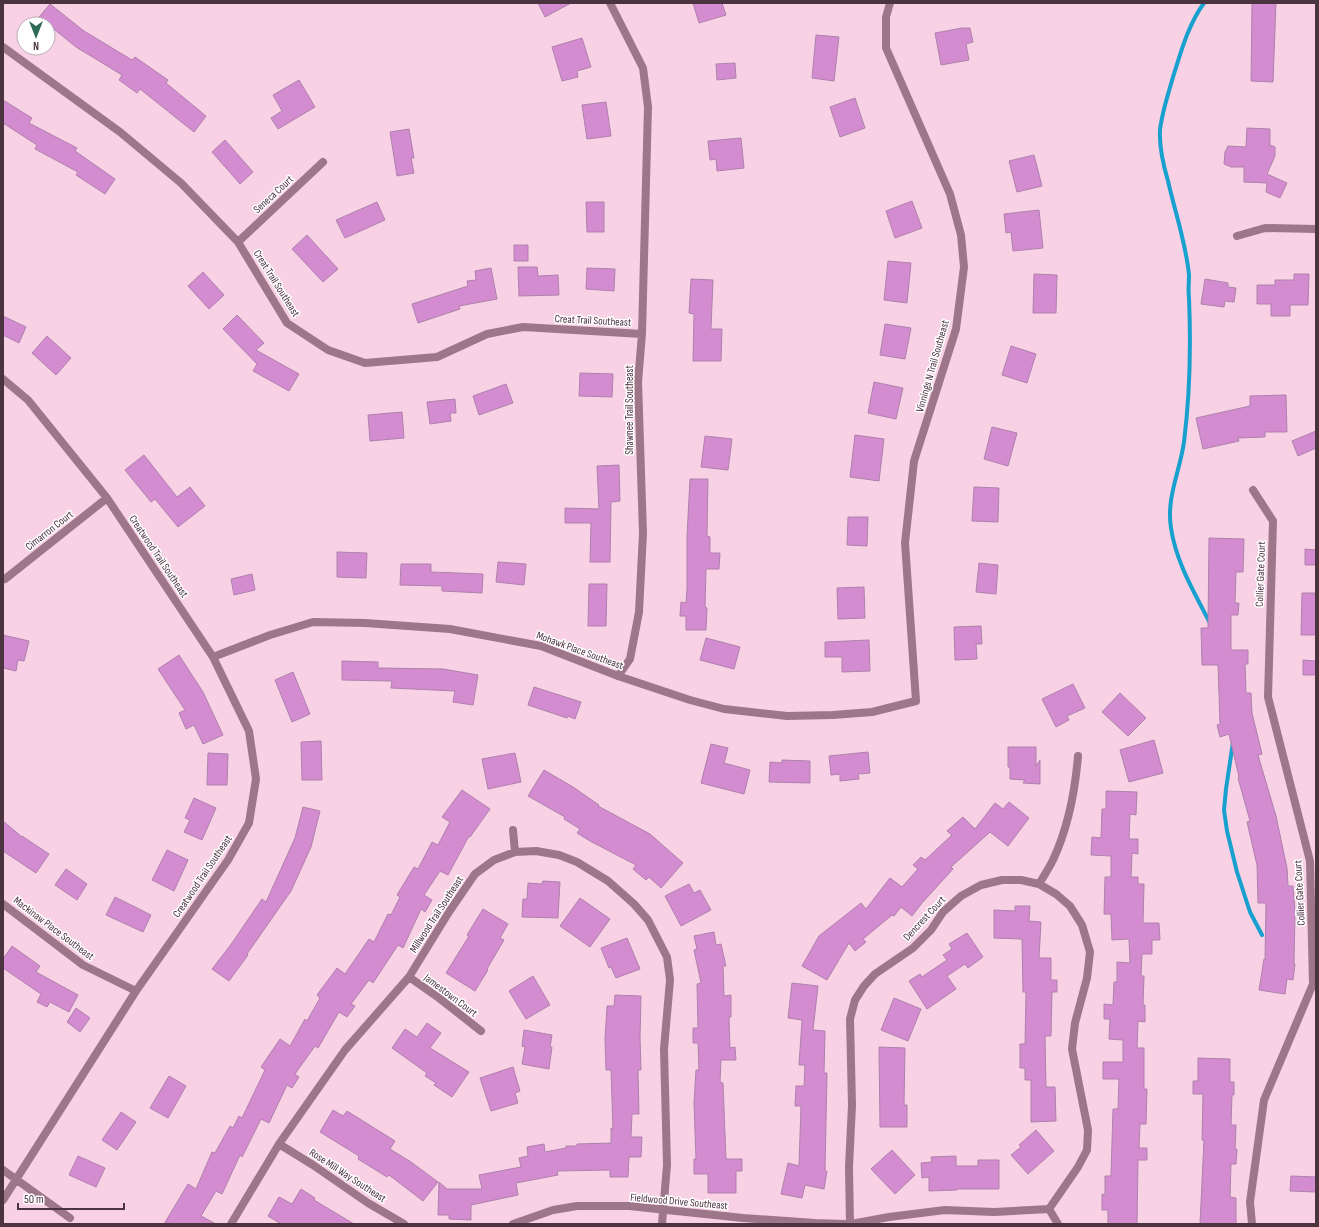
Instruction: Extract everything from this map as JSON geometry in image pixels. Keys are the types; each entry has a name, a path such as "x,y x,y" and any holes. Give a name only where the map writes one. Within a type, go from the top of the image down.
{"street":[{"name":"Shawnee Trail Southeast","path":"610,3 643,68 648,107 642,334 638,382 643,532 639,612 630,659 618,676"},
{"name":"Vinnings N Trail Southeast","path":"890,3 886,17 886,48 950,194 961,235 964,267 956,329 914,461 905,543 916,701"},
{"name":"Creat Trail Southeast","path":"3,47 120,132 181,183 238,242 287,323 328,350 365,363 437,357 487,334 523,327 642,334"},
{"name":"Seneca Court","path":"238,242 323,162"},
{"path":"1237,236 1265,228 1316,229"},
{"name":"Creatwood Trail Southeast","path":"3,379 28,400 107,498 213,657 249,731 256,779 249,823 228,860 136,991 3,1200"},
{"name":"Collier Gate Court","path":"1252,1224 1250,1202 1264,1100 1313,984 1310,861 1268,697 1273,521 1253,490"},
{"name":"Cimarron Court","path":"5,579 107,498"},
{"name":"Mohawk Place Southeast","path":"213,657 270,635 313,622 365,623 450,629 541,646 618,676 690,700 724,709 787,716 833,715 872,712 916,701"},
{"path":"1039,884 1053,860 1062,837 1075,783 1078,756"},
{"path":"513,830 515,852"},
{"name":"Millwood Trail Southeast","path":"230,1224 279,1144 345,1050 409,977 449,912 475,874 494,860 515,852 536,851 559,855 577,862 608,881 634,904 648,920 667,957 670,980 664,1049 667,1165 662,1224"},
{"name":"Dencrest Court","path":"850,1224 849,1168 852,1105 850,1020 855,1000 864,986 875,974 913,948 930,930 943,912 961,896 982,885 1002,880 1021,880 1039,884 1056,894 1070,906 1082,925 1090,952 1087,978 1075,1023 1072,1049 1088,1130 1087,1150 1049,1209"},
{"name":"Mackinaw Place Southeast","path":"3,904 83,966 136,991"},
{"name":"Jamestown Court","path":"409,977 439,998 481,1031"},
{"name":"Rose Mill Way Southeast","path":"279,1144 313,1165 368,1203 404,1224"},
{"path":"3,1170 70,1218"},
{"name":"Fieldwood Drive Southeast","path":"513,1224 553,1210 577,1206 628,1206 815,1223 846,1224"},
{"path":"850,1224 889,1217 945,1210 994,1212 1049,1209 1058,1224"}],"building":[{"path":"538,3 571,3 545,17"},
{"path":"693,3 722,3 726,15 699,23"},
{"path":"1252,3 1276,3 1273,82 1251,81"},
{"path":"50,4 84,31 132,60 135,57 168,80 166,83 206,116 194,132 140,89 137,93 119,80 122,75 76,47 56,31 56,16 40,16"},
{"path":"970,28 973,42 966,44 969,60 941,65 935,33"},
{"path":"816,35 839,37 834,81 812,78"},
{"path":"582,38 591,67 577,71 578,77 562,81 552,47"},
{"path":"735,63 736,78 717,80 716,64"},
{"path":"299,80 315,107 278,129 271,118 282,111 273,95"},
{"path":"855,98 865,128 840,137 830,107"},
{"path":"3,100 32,118 29,123 77,148 75,151 115,179 105,194 76,175 78,172 35,149 37,145 3,123"},
{"path":"606,102 611,136 587,139 582,105"},
{"path":"1247,128 1270,129 1270,145 1275,147 1275,156 1267,174 1287,183 1280,198 1266,192 1267,183 1244,182 1244,167 1231,167 1224,164 1225,152 1228,146 1246,147"},
{"path":"409,129 414,158 411,158 414,173 397,176 390,132"},
{"path":"741,138 744,168 717,171 716,159 710,160 708,141"},
{"path":"225,140 253,172 240,184 212,152"},
{"path":"1034,155 1042,186 1017,192 1009,161"},
{"path":"912,201 922,228 895,238 886,211"},
{"path":"377,202 385,220 345,238 336,220"},
{"path":"586,202 604,202 604,232 587,232"},
{"path":"1039,210 1043,248 1013,251 1011,232 1006,233 1004,214"},
{"path":"307,235 338,269 323,282 292,249"},
{"path":"514,245 528,245 528,261 514,261"},
{"path":"888,261 911,263 907,303 884,300"},
{"path":"518,267 537,267 538,276 558,275 559,295 519,296"},
{"path":"491,268 497,299 459,306 460,309 418,323 412,304 468,286 467,281 476,280 475,271"},
{"path":"587,268 615,269 614,291 586,289"},
{"path":"203,272 224,295 209,309 188,286"},
{"path":"1034,274 1057,275 1056,313 1033,313"},
{"path":"1294,274 1309,274 1308,305 1290,305 1290,316 1271,316 1271,304 1257,304 1257,285 1275,285 1275,280 1294,280"},
{"path":"691,279 713,280 711,329 722,329 721,361 693,361 694,314 689,313"},
{"path":"1205,279 1228,283 1228,287 1236,288 1234,302 1225,301 1224,307 1201,304"},
{"path":"237,315 264,343 256,350 299,374 289,391 253,371 257,364 223,329"},
{"path":"3,316 26,327 19,343 3,335"},
{"path":"885,324 911,328 905,359 880,355"},
{"path":"47,336 71,358 56,375 32,353"},
{"path":"1011,346 1036,354 1027,383 1002,375"},
{"path":"580,373 613,374 612,397 579,396"},
{"path":"874,382 903,388 896,419 868,413"},
{"path":"506,384 513,403 479,415 473,396"},
{"path":"1286,395 1287,432 1265,432 1265,437 1238,438 1239,441 1203,449 1196,418 1250,406 1250,396"},
{"path":"455,399 456,413 450,413 451,421 430,424 427,402"},
{"path":"402,412 404,438 370,441 368,415"},
{"path":"992,427 1017,433 1008,466 984,459"},
{"path":"1316,431 1316,448 1298,456 1292,441"},
{"path":"855,435 884,439 879,481 850,477"},
{"path":"705,436 732,439 728,470 701,467"},
{"path":"144,455 177,497 190,487 205,506 178,527 155,499 151,502 125,470"},
{"path":"619,465 620,501 611,502 610,562 590,562 591,523 565,523 565,508 599,509 597,466"},
{"path":"690,479 708,479 707,536 710,537 710,553 720,553 719,569 706,569 706,630 686,630 686,616 680,616 681,602 686,603"},
{"path":"974,487 999,488 998,522 972,521"},
{"path":"848,517 868,517 867,546 847,545"},
{"path":"1209,538 1244,539 1243,572 1236,572 1235,603 1239,603 1238,615 1231,615 1231,650 1248,650 1248,664 1245,664 1246,693 1251,693 1252,713 1262,754 1258,755 1276,816 1287,868 1288,886 1293,886 1295,912 1295,964 1293,980 1287,979 1285,994 1259,990 1264,959 1265,960 1266,903 1258,903 1257,865 1247,822 1250,821 1238,778 1229,734 1220,737 1217,725 1220,724 1218,665 1202,665 1201,628 1208,628"},
{"path":"1305,549 1316,550 1316,565 1305,565"},
{"path":"337,552 367,553 366,578 337,577"},
{"path":"498,562 526,564 524,585 496,582"},
{"path":"979,563 998,565 996,594 976,592"},
{"path":"401,564 431,564 431,572 483,574 482,593 442,591 442,586 400,585"},
{"path":"252,574 255,590 234,595 231,579"},
{"path":"589,584 607,584 606,626 588,626"},
{"path":"864,587 865,618 838,619 837,588"},
{"path":"1302,593 1316,593 1316,635 1301,635"},
{"path":"981,626 982,644 976,644 977,659 955,660 954,627"},
{"path":"3,635 29,641 24,661 18,660 16,671 3,668"},
{"path":"706,638 740,647 734,669 700,660"},
{"path":"869,640 870,671 842,672 842,657 825,657 825,642"},
{"path":"179,655 203,692 223,735 203,744 194,725 186,729 179,713 185,710 158,669"},
{"path":"1303,660 1316,661 1316,675 1303,675"},
{"path":"342,661 378,662 378,668 443,669 478,675 473,705 453,702 455,691 391,688 392,681 342,680"},
{"path":"293,672 310,714 292,722 275,680"},
{"path":"1073,684 1085,708 1067,716 1069,720 1056,727 1042,699"},
{"path":"534,687 581,702 575,719 568,716 567,718 528,705"},
{"path":"1120,693 1146,718 1128,736 1102,712"},
{"path":"1154,740 1163,773 1129,782 1120,750"},
{"path":"321,741 322,780 302,780 301,742"},
{"path":"711,744 728,748 724,763 750,770 744,794 701,783"},
{"path":"1008,747 1036,747 1036,766 1040,760 1040,784 1023,783 1025,780 1010,779 1010,767 1008,767"},
{"path":"868,752 870,773 858,774 859,779 840,781 840,774 831,775 829,756"},
{"path":"208,753 228,754 227,785 207,785"},
{"path":"515,753 521,782 488,789 482,759"},
{"path":"782,760 810,761 810,783 769,782 770,762 782,763"},
{"path":"544,770 573,787 599,805 598,806 650,834 683,863 661,888 649,877 646,880 633,869 636,865 577,833 580,829 564,819 565,817 528,796"},
{"path":"462,790 490,809 470,837 469,836 448,875 440,871 424,895 432,900 425,912 421,909 403,948 398,945 373,983 369,980 351,1004 355,1006 347,1017 339,1012 318,1048 315,1046 295,1074 299,1077 292,1088 287,1085 269,1123 261,1119 242,1157 240,1155 222,1194 216,1191 201,1216 216,1224 164,1224 188,1184 196,1189 212,1152 215,1153 230,1126 233,1128 239,1116 242,1118 265,1070 261,1067 280,1039 290,1046 305,1019 307,1021 320,998 317,995 337,968 345,974 369,939 374,942 388,914 391,915 400,897 397,895 414,867 418,869 432,842 438,845 450,822 442,817"},
{"path":"1106,791 1137,792 1136,815 1130,814 1129,839 1138,839 1138,854 1132,853 1131,877 1138,877 1138,884 1144,884 1143,923 1159,923 1160,940 1152,940 1152,954 1142,954 1141,976 1144,976 1143,1005 1145,1005 1145,1022 1138,1021 1137,1048 1144,1048 1144,1089 1147,1089 1146,1124 1140,1124 1139,1148 1147,1148 1147,1160 1138,1160 1137,1224 1108,1224 1108,1210 1102,1210 1102,1194 1105,1195 1105,1176 1111,1176 1113,1109 1118,1109 1119,1079 1103,1079 1103,1062 1123,1062 1123,1040 1109,1039 1110,1019 1104,1019 1104,1004 1113,1005 1114,982 1117,982 1117,962 1130,963 1129,939 1112,940 1111,914 1104,914 1105,877 1111,877 1111,856 1091,855 1092,837 1101,838 1102,809 1106,809"},
{"path":"194,798 216,808 202,840 184,832 190,820 185,818"},
{"path":"1009,802 1029,818 1008,846 990,832 951,867 953,869 912,916 901,907 894,916 892,915 863,939 866,942 855,951 849,943 827,980 802,966 819,936 861,903 866,909 890,878 902,887 918,869 913,865 921,857 925,860 952,835 947,831 963,817 975,829 995,803 1003,809"},
{"path":"303,807 320,811 311,847 291,891 229,981 212,969 262,899 266,902 295,838"},
{"path":"3,821 22,837 49,854 36,873 3,851"},
{"path":"167,850 188,860 174,891 152,880"},
{"path":"66,869 87,884 77,900 55,885"},
{"path":"543,881 560,882 558,918 522,917 523,899 527,899 528,883 542,884"},
{"path":"689,884 694,893 700,890 711,910 681,926 665,896"},
{"path":"115,897 151,915 143,932 106,915"},
{"path":"580,898 610,919 590,947 560,926"},
{"path":"1015,906 1030,906 1029,921 1041,922 1039,958 1051,958 1051,980 1057,980 1057,992 1052,992 1051,1036 1045,1036 1046,1087 1055,1087 1056,1121 1031,1122 1031,1080 1025,1080 1025,1068 1020,1068 1020,1044 1025,1044 1026,992 1023,992 1022,939 994,938 994,910 1015,911"},
{"path":"483,909 508,924 500,938 504,940 475,991 446,973 469,936 467,935"},
{"path":"714,932 716,945 721,944 726,966 723,966 724,996 731,995 731,1017 729,1017 730,1048 735,1047 736,1060 721,1060 720,1082 723,1083 726,1159 742,1159 742,1171 736,1171 736,1193 708,1193 708,1174 694,1174 694,1159 696,1159 694,1103 696,1070 699,1070 698,1043 693,1043 693,1028 698,1028 697,984 701,983 694,950 697,949 694,936"},
{"path":"967,933 983,957 968,968 965,964 947,976 956,989 927,1009 909,981 920,974 922,977 947,960 943,955 952,949 949,944"},
{"path":"627,938 640,969 616,978 611,967 609,968 601,948"},
{"path":"12,946 40,966 36,972 78,995 69,1012 50,1002 47,1007 37,1002 41,994 3,968 3,959"},
{"path":"533,976 550,1005 526,1019 509,991"},
{"path":"792,983 818,986 813,1030 825,1031 824,1073 827,1073 825,1171 827,1171 824,1189 805,1185 802,1198 781,1194 788,1163 799,1166 801,1106 795,1106 796,1086 804,1086 805,1065 799,1065 802,1020 788,1018"},
{"path":"615,995 641,996 641,1070 638,1070 639,1114 632,1114 631,1137 642,1137 641,1157 629,1157 628,1177 610,1177 610,1170 557,1171 558,1175 516,1183 518,1195 471,1205 471,1220 449,1219 449,1215 438,1215 439,1182 447,1189 482,1189 479,1175 521,1167 519,1158 528,1156 527,1147 544,1144 545,1152 566,1148 566,1146 577,1146 577,1144 611,1143 611,1128 613,1129 611,1070 606,1070 605,1039 607,1006 614,1006"},
{"path":"894,998 921,1009 908,1041 881,1030"},
{"path":"76,1008 90,1018 80,1032 67,1022"},
{"path":"427,1023 441,1033 430,1048 469,1072 452,1097 434,1085 436,1083 425,1076 427,1073 392,1048 405,1029 417,1037"},
{"path":"524,1030 552,1035 549,1069 522,1064 525,1047 522,1046"},
{"path":"879,1047 905,1048 904,1105 907,1105 907,1127 880,1127"},
{"path":"1198,1058 1230,1059 1230,1082 1234,1082 1231,1125 1236,1125 1235,1149 1237,1149 1236,1164 1231,1164 1230,1197 1236,1198 1236,1224 1200,1224 1204,1140 1202,1140 1203,1094 1193,1094 1193,1081 1198,1081"},
{"path":"513,1067 520,1091 515,1093 518,1103 491,1111 480,1078"},
{"path":"169,1076 186,1086 168,1118 150,1108"},
{"path":"333,1110 343,1116 347,1111 395,1141 390,1149 438,1182 423,1201 389,1175 387,1177 358,1159 359,1156 320,1132"},
{"path":"121,1112 136,1122 117,1150 102,1140"},
{"path":"1036,1130 1054,1151 1028,1174 1011,1155 1021,1147 1019,1145"},
{"path":"892,1150 915,1175 895,1194 871,1169"},
{"path":"78,1156 105,1168 96,1187 69,1175"},
{"path":"956,1156 956,1166 978,1166 978,1160 999,1160 999,1189 929,1191 929,1177 922,1178 921,1163 932,1162 931,1157"},
{"path":"1291,1176 1316,1177 1316,1192 1290,1191"},
{"path":"301,1189 315,1198 314,1200 354,1224 281,1224 268,1216 279,1197 292,1204"}],"waterway":[{"path":"1204,3 1189,29 1182,48 1164,110 1160,137 1163,162 1183,239 1189,275 1190,352 1188,406 1184,442 1170,506 1171,528 1173,541 1181,565 1210,623"},
{"path":"1233,742 1224,810 1227,831 1237,872 1250,912 1262,935"}]}
